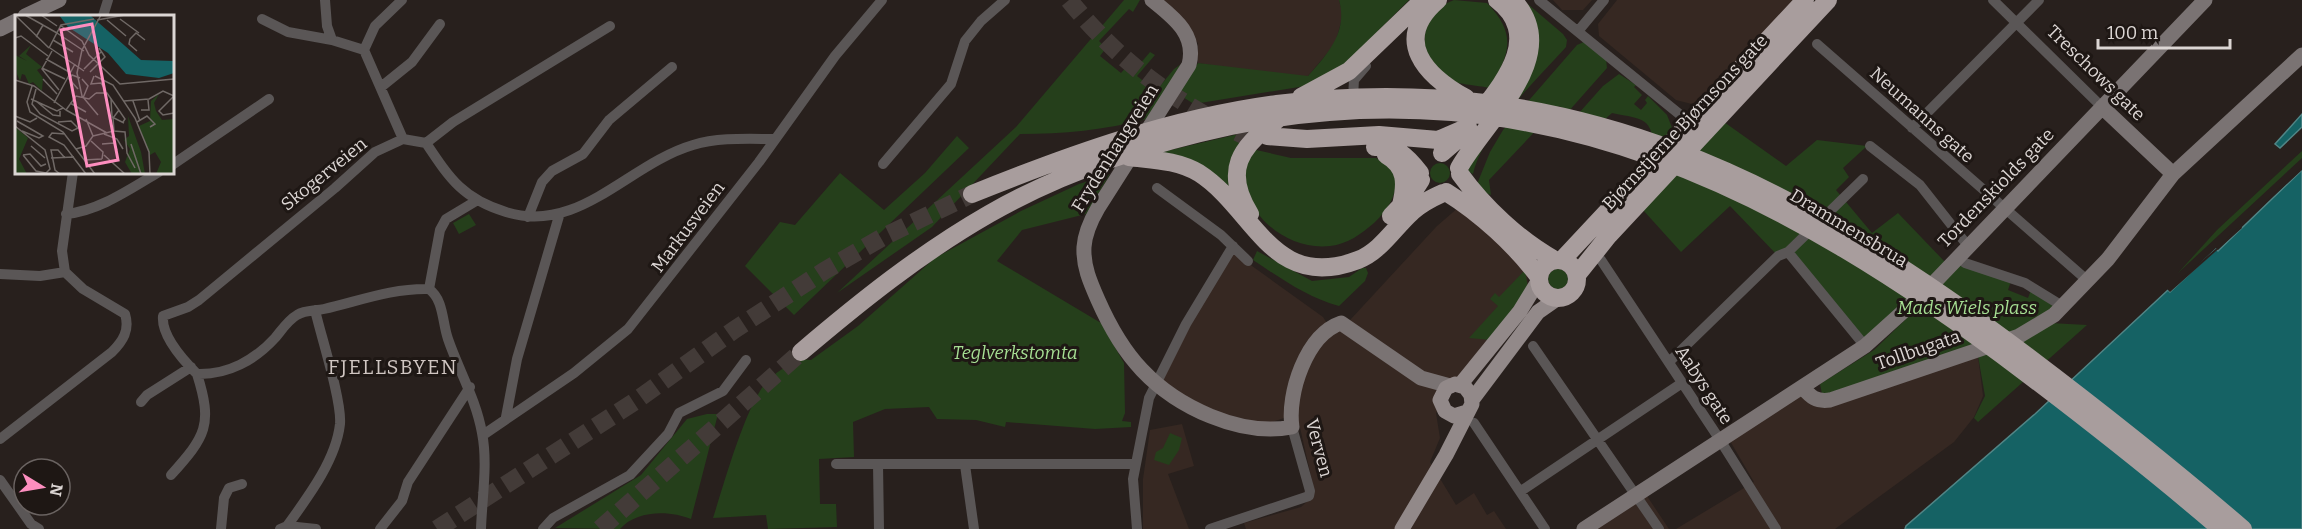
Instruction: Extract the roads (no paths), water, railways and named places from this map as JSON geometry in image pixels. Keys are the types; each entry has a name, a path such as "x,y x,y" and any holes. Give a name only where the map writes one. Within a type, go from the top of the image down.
{"highway":[{"path":"1430,4 1349,70 1286,110 1247,145 1239,161 1236,174 1238,189 1245,206 1260,226 1277,240 1307,254 1342,253 1369,239 1412,194 1425,159 1460,140 1504,81 1516,56 1518,40 1514,23 1506,9 1497,0"},
{"path":"1121,156 1168,161 1193,170 1223,193 1272,249 1295,262 1333,267 1360,259 1380,245 1415,209 1454,187 1459,171 1515,88 1526,66 1530,47 1528,28 1513,0"},
{"name":"Bjørnstjerne Bjørnsons gate","path":"1577,275 1805,0"},
{"name":"Bjørnstjerne Bjørnsons gate","path":"1558,260 1678,137 1697,129 1828,0"},
{"path":"1430,4 1417,34 1418,52 1430,74 1467,99"},
{"name":"Drammensbrua","path":"1286,110 1353,98 1467,99 1547,113 1636,135 1714,164 1830,223 1892,261 1990,329 2126,432 2243,529"},
{"path":"801,351 882,286 959,232 1028,194 1121,156 1286,110"},
{"path":"972,194 1067,156 1139,134 1220,113 1286,110"},
{"name":"Drammensbrua","path":"1286,110 1388,111 1475,116 1578,134 1664,160 1763,203 1840,245 1948,316 2069,405 2221,529"},
{"path":"1402,138 1455,160 1459,171 1478,197 1509,226 1536,249 1570,264 1577,275 1577,282 1571,293 1558,298 1545,292 1539,279 1508,243 1467,207 1444,192 1432,191 1409,159 1394,148 1306,150 1263,139 1307,140 1379,135 1438,140 1468,127"},
{"path":"1368,147 1390,158 1401,168 1405,184 1401,205"},
{"path":"1539,279 1543,268 1558,260"}],"main road":[{"path":"27,15 59,0"},
{"name":"Frydenhaugveien","path":"1152,0 1173,18 1188,37 1190,60 1180,81 1100,204 1085,240 1087,274 1107,320 1122,345 1140,368 1157,384 1205,412 1236,424 1269,430 1292,427"},
{"name":"Tordenskiolds gate","path":"1802,387 1865,346 1926,291 2205,0"},
{"path":"0,29 15,22"},
{"name":"Tollbugata","path":"1802,387 1813,399 1821,402 1830,400 2019,336 2064,307 2088,281 2173,174 2302,55"},
{"name":"Treschows gate","path":"2102,107 2173,174"},
{"path":"1395,529 1440,452 1447,431 1443,391 1455,385 1520,311 1539,279"},
{"path":"1402,529 1471,412 1532,320 1547,304 1558,298"},
{"name":"Verven","path":"1292,427 1290,402 1297,378 1323,334 1333,326 1341,323 1421,378"},
{"path":"1421,378 1469,390 1471,412"},
{"path":"1421,378 1443,408 1454,416 1471,412"},
{"path":"1584,529 1802,387"}],"street":[{"path":"103,15 108,0"},
{"path":"325,0 327,26 332,40"},
{"path":"364,50 375,26 402,0"},
{"name":"Markusveien","path":"483,435 506,417 574,373 628,329 775,139 835,56 882,0"},
{"path":"883,164 925,118 951,84 965,41 981,21 1005,0"},
{"path":"1539,0 1579,30 1697,129"},
{"path":"1579,30 1604,0"},
{"name":"Treschows gate","path":"1993,0 2102,107"},
{"path":"1912,128 2039,0"},
{"path":"1353,98 1357,75 1430,4"},
{"path":"262,19 288,32 332,40 364,50 404,139 426,142 453,122 610,26"},
{"path":"381,87 412,62 440,24"},
{"name":"Neumanns gate","path":"1817,44 2088,281"},
{"path":"528,217 542,182 552,171 583,154 609,120 672,68"},
{"path":"174,164 268,99"},
{"path":"1671,108 1677,125 1678,137"},
{"name":"Skogerveien","path":"194,371 163,329 163,316 188,308 199,300 335,188 365,159 404,139"},
{"path":"426,142 459,189 476,201 515,215 528,217 559,216 573,210 672,153 693,145 775,139"},
{"path":"1870,146 1920,185 1962,251 1965,263 2034,288 2064,307"},
{"path":"0,439 112,352 126,332 125,314 83,289 64,272 62,251 73,174"},
{"path":"66,214 79,213 116,197 156,174"},
{"path":"1669,362 1778,255 1788,252 1863,179"},
{"path":"1157,188 1233,246 1248,261"},
{"path":"429,289 440,230 446,219 476,201"},
{"path":"506,417 512,379 559,216"},
{"path":"1137,529 1135,464 1147,404 1186,324 1233,246"},
{"path":"1788,252 1865,346"},
{"name":"Aabys gate","path":"1601,260 1776,529"},
{"path":"0,274 40,276 64,272"},
{"path":"141,402 147,395 194,371 231,369 261,353 294,316 376,294 429,289 434,292 447,338 470,387 483,435 481,529"},
{"path":"283,528 334,447 340,422 337,399 315,310"},
{"path":"1533,346 1659,529"},
{"path":"543,529 553,518 630,475 648,459 668,434 679,413 723,390 746,360"},
{"path":"171,475 201,440 206,412 194,371"},
{"path":"1521,491 1682,383"},
{"path":"380,529 402,501 408,482 470,387"},
{"path":"1471,412 1545,529"},
{"name":"Verven","path":"1210,529 1308,496 1310,490 1292,427"},
{"path":"836,464 1135,464"},
{"path":"878,464 879,529"},
{"path":"964,465 974,529"},
{"path":"0,480 31,524 39,529"},
{"path":"221,529 224,498 229,488 242,484"},
{"path":"283,528 316,529"}],"water":[{"path":"2302,114 2302,127 2280,148 2275,144"},
{"path":"2302,170 2302,529 1905,529 2035,414 2168,290 2170,292 2216,249 2218,251"}],"tunnel":[{"path":"1069,0 1110,45 1155,83 1204,114 1258,142"},
{"path":"437,529 634,402 734,330 824,271 883,237 972,194"},
{"path":"600,529 801,352"}],"district":[{"name":"FJELLSBYEN","path":"393,367"}],"park label":[{"name":"Mads Wiels plass","path":"1967,308"},
{"name":"Teglverkstomta","path":"1015,353"}]}
